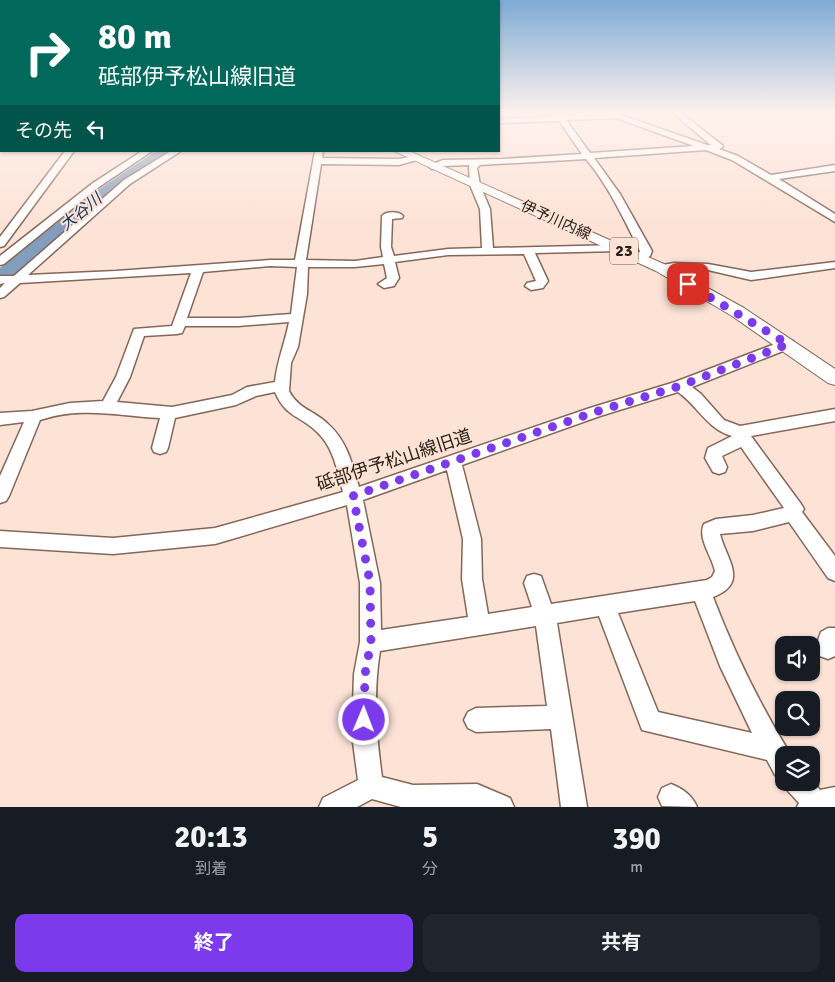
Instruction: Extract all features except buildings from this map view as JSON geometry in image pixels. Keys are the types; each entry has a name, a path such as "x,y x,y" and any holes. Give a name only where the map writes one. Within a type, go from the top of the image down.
{"main road":[{"name":"伊予川内線","path":"401,152 661,268 716,299 788,344 835,378"}],"street":[{"path":"0,244 69,152"},
{"path":"0,262 96,185 146,152"},
{"path":"0,294 127,182 176,152"},
{"path":"585,152 603,174 646,251 646,254 641,259"},
{"path":"432,166 443,163 477,163 657,152"},
{"path":"719,152 770,178 835,219"},
{"path":"371,786 364,735 365,674 371,642 370,582 353,496 339,448 322,427 296,411 286,400 282,386 284,363 291,347 301,294 303,263 300,258 318,156 399,162 416,159"},
{"path":"477,163 472,167 475,185 485,209 488,251"},
{"path":"770,178 835,168"},
{"path":"824,212 835,206"},
{"path":"384,284 390,283 393,278 386,247 387,216 398,216"},
{"path":"0,280 116,275 270,263 355,264 448,252 618,248"},
{"path":"528,250 542,281 540,285 531,286"},
{"path":"661,268 708,266 751,276 760,276 835,265"},
{"path":"108,406 123,377 139,332 177,330 198,268"},
{"path":"180,322 238,322 296,318"},
{"name":"砥部伊予松山線旧道","path":"0,539 112,546 215,536 353,496 595,412 680,386 788,344"},
{"path":"0,419 32,417 46,411 108,406 169,414 236,400 252,391 282,386"},
{"path":"680,386 696,398 711,418 730,430 740,432 835,415"},
{"path":"160,448 169,414"},
{"path":"0,496 32,422 32,417"},
{"path":"719,467 713,458 714,452 740,441 740,432"},
{"path":"740,432 749,448 790,500 795,509 793,513 835,572"},
{"path":"453,462 472,539 472,579 480,625"},
{"path":"371,642 701,591 719,585 725,577 724,568 711,539 710,530 716,527 753,523 793,513"},
{"path":"534,583 545,615 574,807"},
{"path":"701,591 717,636 745,697 775,751"},
{"path":"605,606 650,722 775,757"},
{"path":"476,720 561,716"},
{"path":"332,807 371,786 413,798 477,797 501,807"},
{"path":"806,791 820,804"}],"waterway":[{"name":"大谷川","path":"0,278 107,191 165,152"}],"route":[{"path":"364,720 365,674 371,642 370,582 353,496 595,412 680,386 788,344 738,312 688,284"}]}
